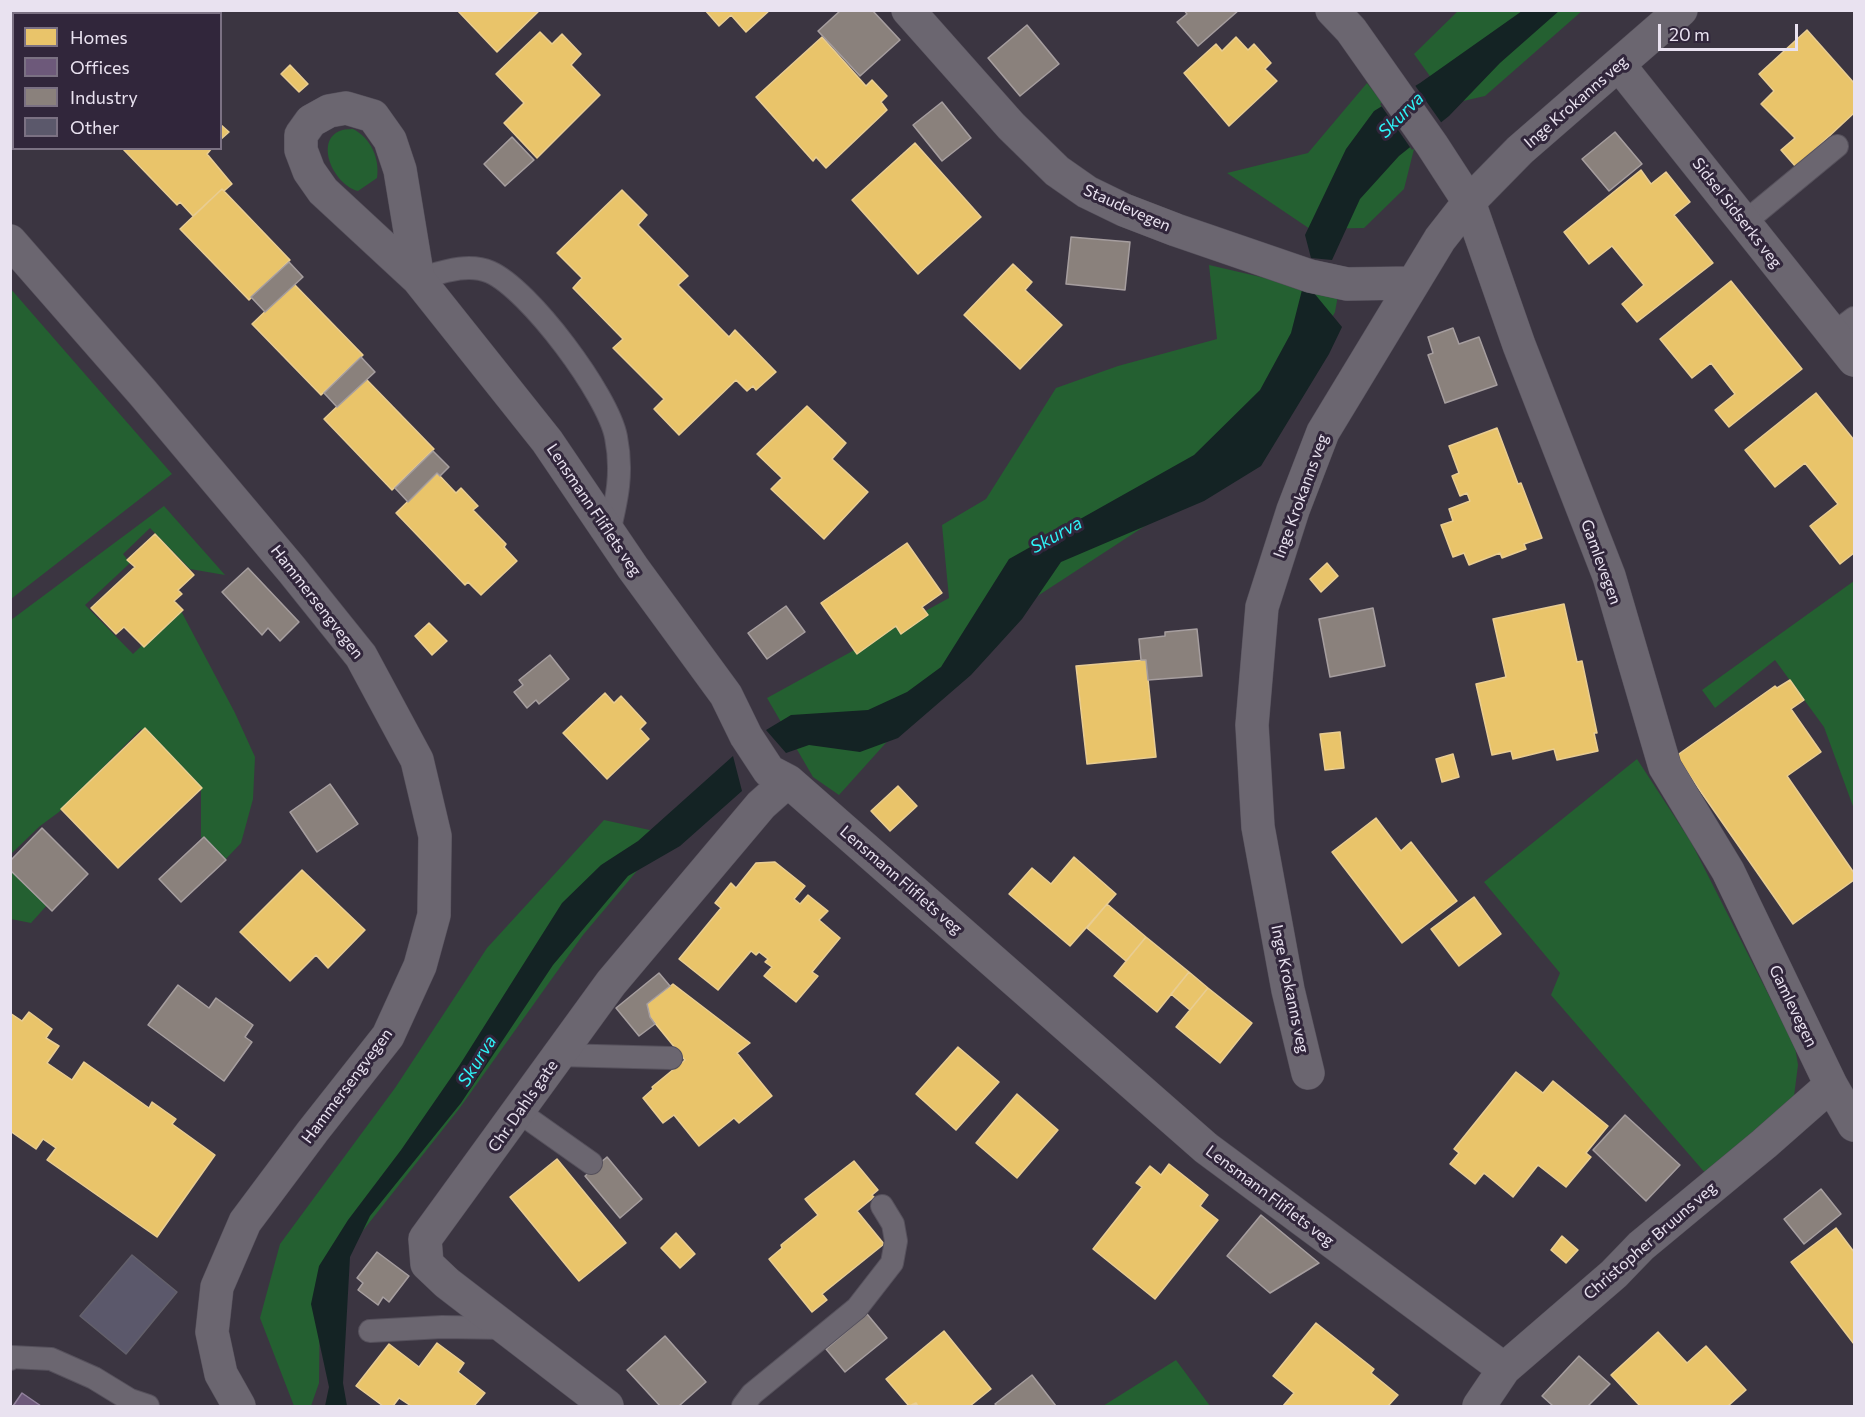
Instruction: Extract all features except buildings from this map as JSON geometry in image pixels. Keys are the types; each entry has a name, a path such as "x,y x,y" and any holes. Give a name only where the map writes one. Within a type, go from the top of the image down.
{"street":[{"name":"Staudevegen","path":"908,10 1011,126 1057,171 1087,192 1124,210 1176,230 1310,276 1347,284 1413,283"},
{"name":"Gamlevegen","path":"1332,10 1351,30 1469,202 1519,345 1608,576 1665,767 1728,871 1831,1085 1854,1125"},
{"name":"Inge Krokanns veg","path":"1308,1073 1288,990 1258,827 1252,725 1262,607 1293,510 1323,432 1440,239 1469,202 1520,150 1681,10"},
{"name":"Sidsel Sidserks veg","path":"1619,65 1745,222 1844,326 1854,360"},
{"name":"Lensmann Fliflets veg","path":"418,279 400,170 390,140 373,116 346,108 329,111 311,121 301,135 301,150 309,171 323,191 418,279 547,441 726,695 746,736 778,776 1206,1148 1504,1369"},
{"name":"Hammersengvegen","path":"10,241 173,428 361,656 417,760 435,836 434,915 420,966 388,1036 245,1222 217,1287 212,1332 221,1374 239,1407"},
{"name":"Chr. Dahls gate","path":"607,1407 447,1283 427,1264 425,1239 618,974 761,805 778,776"},
{"name":"Christopher Bruuns veg","path":"1479,1407 1504,1369 1614,1274 1641,1246 1831,1085"}],"lane":[{"path":"1745,222 1837,146"},
{"path":"418,279 461,268 489,271 517,291 551,327 599,394 616,435 621,475 609,532"},
{"path":"559,1055 671,1058"},
{"path":"519,1112 591,1162"},
{"path":"743,1407 752,1394 857,1308 892,1263 896,1241 894,1224 882,1206"},
{"path":"370,1331 442,1327 506,1328"},
{"path":"10,1359 12,1357 51,1359 94,1378 130,1400 148,1407"}],"green space":[{"path":"1458,11 1582,11 1485,96 1450,104 1414,54"},
{"path":"1367,83 1415,145 1404,189 1364,228 1310,229 1227,173 1308,153"},
{"path":"353,129 369,143 378,171 377,178 358,191 339,178 328,157 328,146 332,137 340,131"},
{"path":"1209,265 1338,295 1335,312 1284,406 1220,477 990,627 839,795 813,777 767,698 949,598 942,525 986,499 1056,388 1118,366 1217,339"},
{"path":"10,288 172,474 11,599 10,599"},
{"path":"164,506 225,575 190,569 150,528 123,554 130,563 85,605 133,654 180,609 235,713 255,757 253,799 241,843 223,862 201,837 201,789 141,729 59,812 40,826 11,854 11,620"},
{"path":"1854,581 1854,809 1824,727 1775,660 1715,708 1702,690"},
{"path":"1637,759 1691,842 1795,1047 1798,1065 1793,1104 1706,1174 1551,995 1560,973 1484,882"},
{"path":"604,820 668,834 583,935 459,1109 320,1285 319,1383 311,1406 294,1406 260,1318 280,1244 395,1088 487,948"},
{"path":"10,866 48,904 31,923 11,919"},
{"path":"1176,1360 1210,1406 1103,1406"}],"water":[{"name":"Skurva","path":"1522,11 1559,11 1500,63 1449,116 1399,156 1360,199 1332,260 1311,258 1305,235 1346,149 1374,111 1420,83"},
{"name":"Skurva","path":"1302,290 1314,293 1342,327 1329,354 1261,466 1204,501 1061,562 1022,619 971,675 898,738 860,752 809,745 786,753 766,730 791,715 868,710 907,692 941,667 1009,559 1194,455 1260,390 1291,333"},
{"name":"Skurva","path":"733,756 742,791 680,846 628,876 553,965 461,1103 370,1216 350,1257 343,1383 347,1406 325,1406 329,1387 311,1304 319,1266 348,1220 401,1150 459,1066 562,903 601,865 638,841"}],"pier":[{"path":"1414,84 1443,125 1412,150 1380,104"}]}
